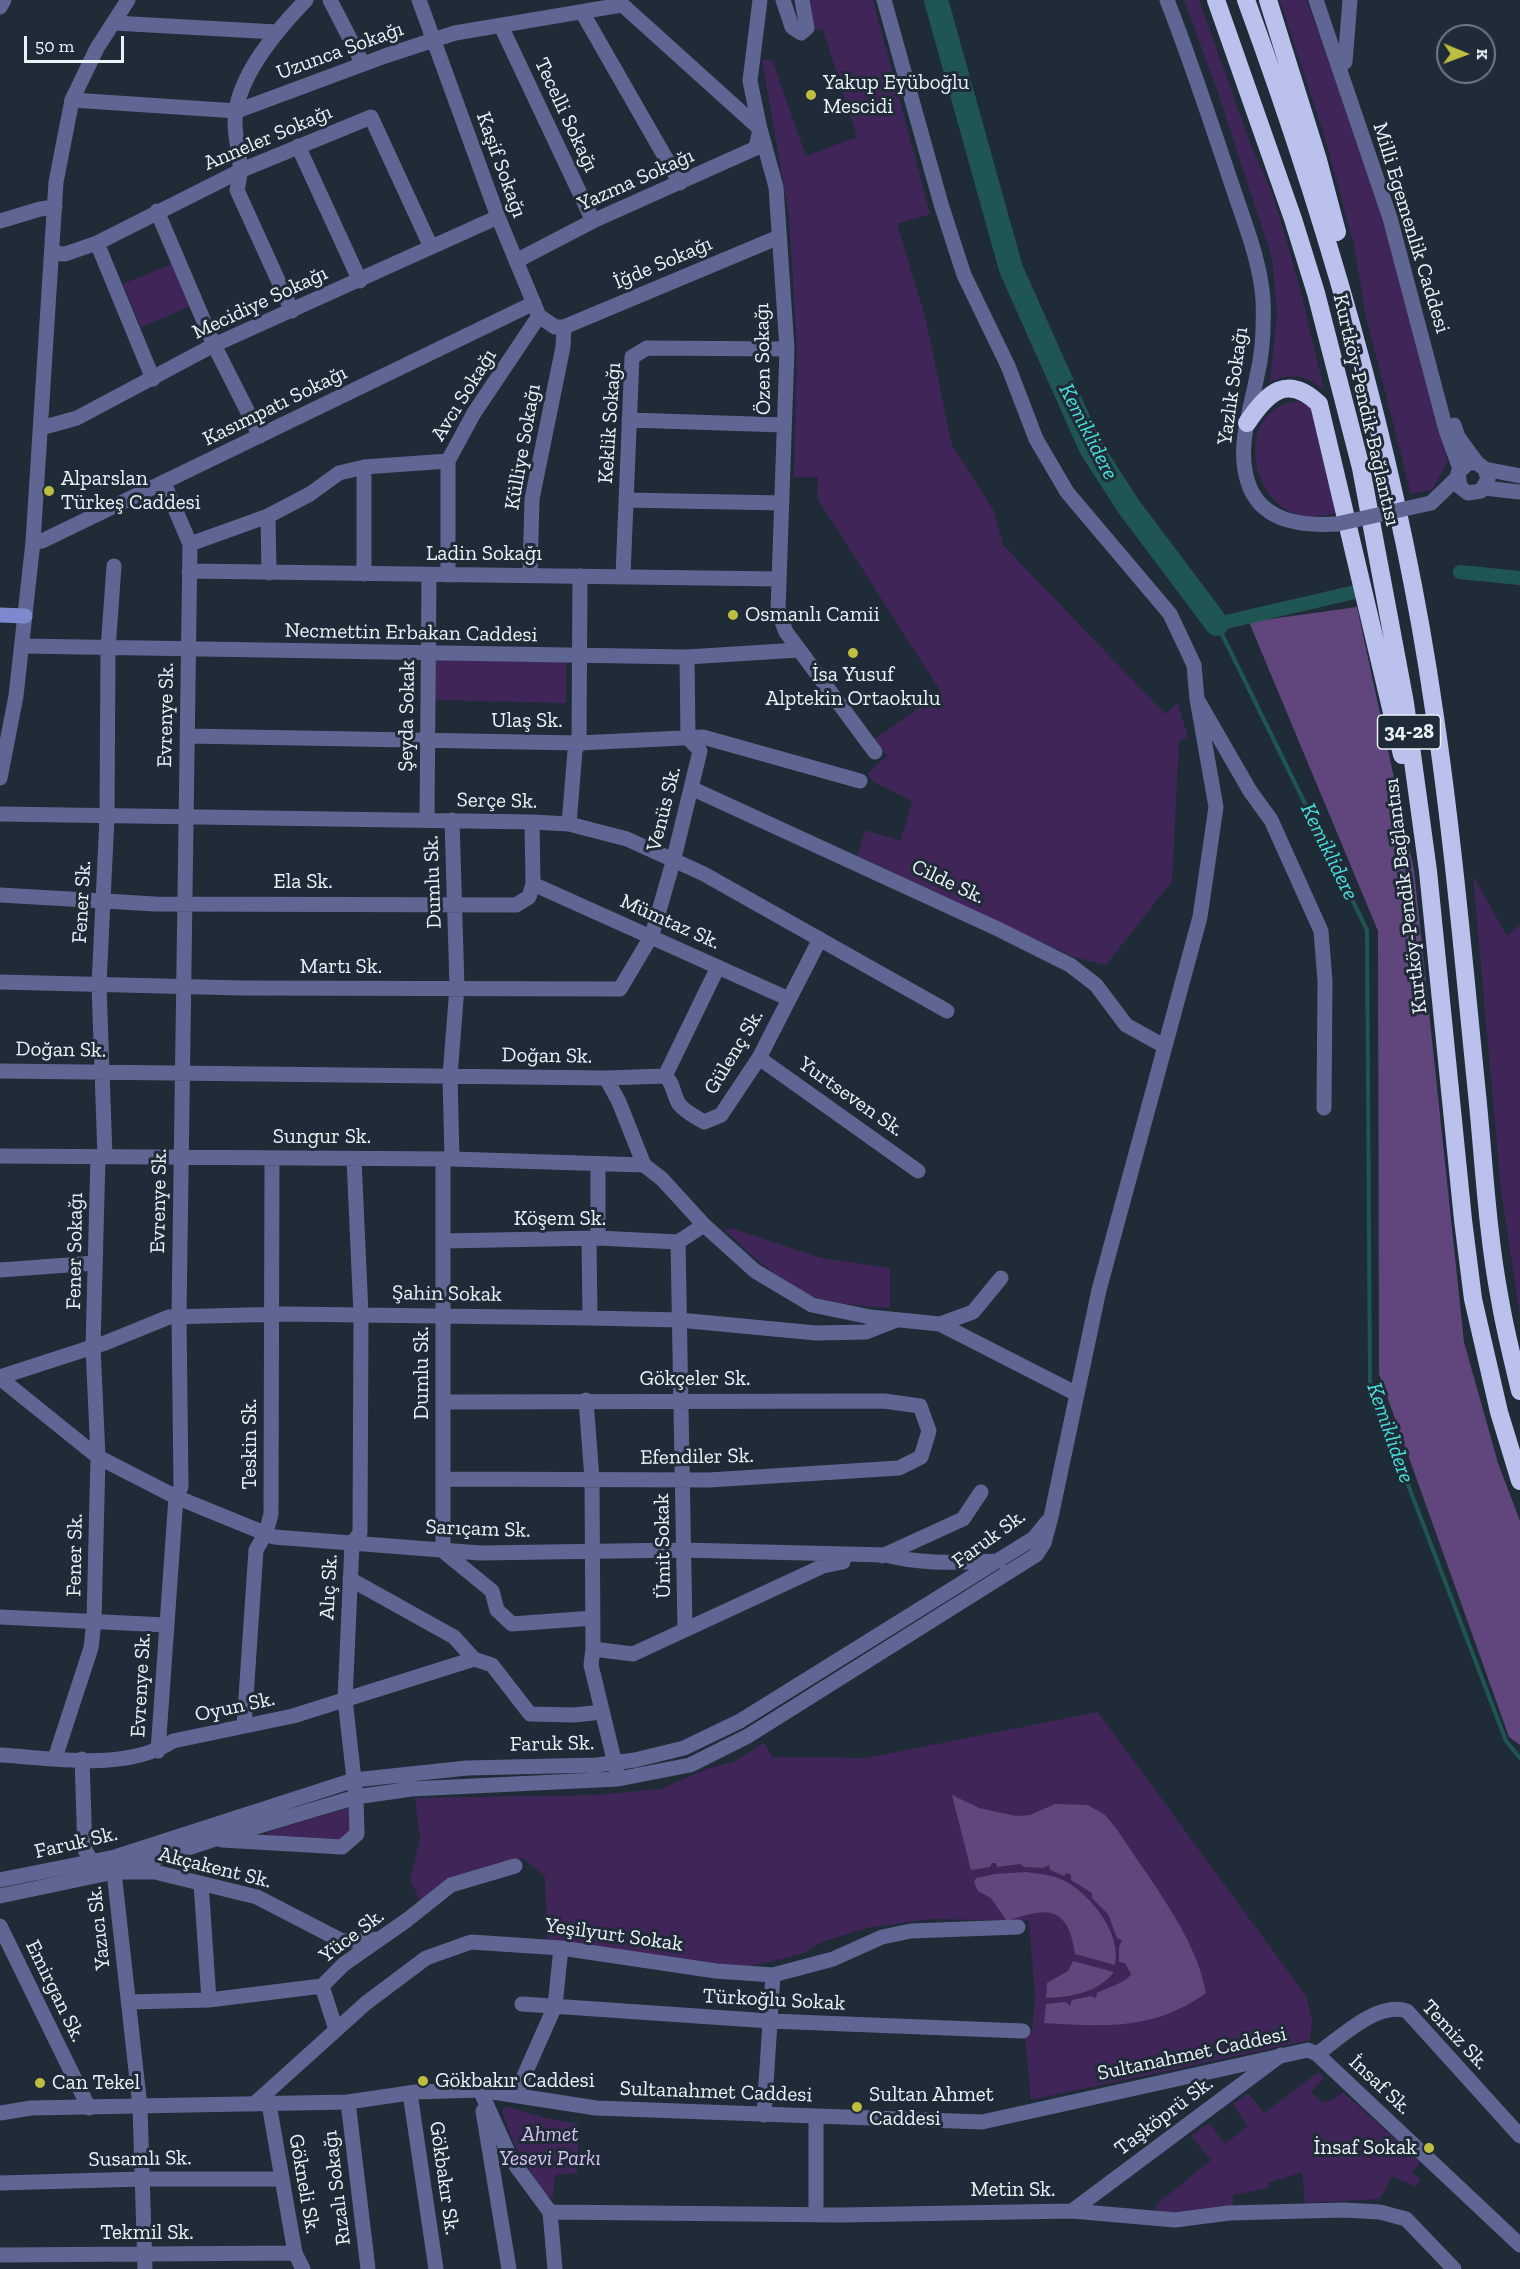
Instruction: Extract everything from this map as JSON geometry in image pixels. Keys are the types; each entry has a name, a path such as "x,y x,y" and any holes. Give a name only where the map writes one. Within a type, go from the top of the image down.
{"highway":[{"name":"Kurtköy-Pendik Bağlantısı","path":"1216,0 1293,219 1316,293 1361,468 1406,704 1428,871 1473,1299 1496,1401 1520,1481"},
{"name":"Kurtköy-Pendik Bağlantısı","path":"1246,0 1315,198 1390,477 1434,707 1456,875 1487,1204 1500,1299 1520,1391"},
{"path":"1268,0 1318,160 1343,255 1363,375"},
{"path":"1247,423 1262,401 1277,391 1294,387 1306,391 1319,404 1428,871"}],"main road":[{"path":"0,615 25,616"}],"street":[{"path":"0,7 4,0"},
{"path":"0,778 22,646 33,542 56,182 72,100 97,48 128,0"},
{"path":"292,311 237,190 242,170 235,122 240,92 276,32 306,0"},
{"path":"330,0 363,64"},
{"name":"Kaşif Sokağı","path":"419,0 498,217 536,310"},
{"name":"Özen Sokağı","path":"760,0 750,81 776,187 787,349 778,611 786,632 875,752"},
{"path":"783,0 792,27 801,33 807,28 808,23 802,0"},
{"path":"114,1872 356,1797 411,1789 618,1779 690,1765 748,1736 1036,1555 1044,1543 1099,1290 1200,917 1216,807 1197,699 1194,665 1170,614 1067,492 1036,439 1008,366 964,275 940,204 884,0"},
{"name":"Yazlık Sokağı","path":"1167,0 1194,69 1248,234 1259,279 1263,316 1262,350 1243,444 1244,464 1251,490 1287,521 1308,526 1337,524 1431,502 1460,479"},
{"name":"Milli Egemenlik Caddesi","path":"1316,0 1346,73 1406,249 1447,405 1458,437 1481,466"},
{"name":"Milli Egemenlik Caddesi","path":"1325,0 1390,218 1460,479"},
{"path":"1346,73 1350,0"},
{"path":"619,3 760,129"},
{"name":"Uzunca Sokağı","path":"72,100 237,111 363,64 455,33 582,12 619,3"},
{"path":"582,12 680,183"},
{"path":"114,23 276,32"},
{"name":"Tecelli Sokağı","path":"501,26 593,221"},
{"name":"Anneler Sokağı","path":"52,253 65,254 97,243 242,170 371,117 431,247"},
{"name":"Yazma Sokağı","path":"516,261 593,221 756,148 760,129"},
{"path":"298,146 360,281"},
{"path":"0,221 55,207"},
{"path":"157,211 214,345 260,436"},
{"name":"Mecidiye Sokağı","path":"40,428 77,418 214,345 498,217"},
{"name":"İğde Sokağı","path":"564,327 778,237"},
{"path":"97,243 153,379"},
{"path":"536,310 555,327 564,327"},
{"name":"Kasımpatı Sokağı","path":"33,542 42,541 260,436 536,310"},
{"name":"Avcı Sokağı","path":"448,575 448,461 474,412 536,310"},
{"name":"Külliye Sokağı","path":"530,574 532,499 563,347 564,327"},
{"name":"Keklik Sokağı","path":"623,575 632,357 647,348 787,349"},
{"path":"629,420 784,425"},
{"path":"164,483 190,544 268,516 310,494 339,473 364,467 448,461"},
{"path":"1481,466 1488,478 1484,488 1477,493 1460,479 1468,463 1481,466 1520,477"},
{"path":"364,467 364,574"},
{"path":"1484,488 1520,492"},
{"path":"626,500 782,503"},
{"path":"268,516 269,573"},
{"name":"Evrenye Sk.","path":"158,1751 176,1497 181,1487 179,1316 190,544"},
{"name":"Fener Sk.","path":"102,1157 104,1072 99,985 107,818 108,650 114,566"},
{"name":"Ladin Sokağı","path":"189,571 623,575 779,579"},
{"name":"Şeyda Sokak","path":"427,820 429,575"},
{"path":"569,824 575,751 579,743 580,576"},
{"name":"Necmettin Erbakan Caddesi","path":"22,646 108,650 687,657 799,650"},
{"name":"Venüs Sk.","path":"652,935 673,862 700,751 688,738 687,657"},
{"path":"1197,699 1233,765 1271,820 1321,931 1325,981 1324,1108"},
{"name":"Ulaş Sk.","path":"187,736 579,743 703,737 860,781"},
{"name":"Cilde Sk.","path":"691,788 957,910 1070,965 1096,985 1126,1025 1164,1046"},
{"name":"Serçe Sk.","path":"0,814 107,818 452,820 569,824 627,839 673,862 705,874 947,1011"},
{"name":"Dumlu Sk.","path":"443,1551 443,1241 450,1076 457,987 452,820"},
{"path":"532,822 533,884"},
{"name":"Ela Sk.","path":"0,895 185,904 516,904 529,897 533,884"},
{"name":"Mümtaz Sk.","path":"533,884 652,935 789,999"},
{"name":"Martı Sk.","path":"0,982 183,987 620,989 652,935"},
{"name":"Gülenç Sk.","path":"665,1076 670,1080 680,1104 704,1122 721,1115 759,1058 820,939"},
{"path":"606,1078 665,1076 718,967"},
{"name":"Yurtseven Sk.","path":"759,1058 918,1171"},
{"name":"Doğan Sk.","path":"0,1071 182,1071 606,1078 620,1102 644,1166"},
{"name":"Sungur Sk.","path":"0,1156 448,1159 644,1166"},
{"name":"Fener Sokağı","path":"93,1347 95,1263 102,1157"},
{"name":"Teskin Sk.","path":"244,1726 256,1550 266,1533 271,1514 272,1158"},
{"name":"Alıç Sk.","path":"212,1840 342,1847 357,1834 356,1797 345,1699 352,1544 360,1533 361,1314 354,1159"},
{"path":"590,1317 598,1164"},
{"path":"644,1166 662,1179 704,1225 755,1271 812,1305 870,1317 940,1324 1077,1394"},
{"path":"678,1242 704,1225"},
{"name":"Köşem Sk.","path":"443,1241 593,1238 678,1242"},
{"name":"Ümit Sokak","path":"678,1242 683,1479 682,1550 686,1629"},
{"path":"0,1270 95,1263"},
{"path":"940,1324 973,1312 1001,1278"},
{"name":"Şahin Sokak","path":"0,1377 93,1347 169,1317 179,1316 361,1314 590,1317 679,1320 816,1333 866,1332 900,1319"},
{"name":"Fener Sk.","path":"55,1758 91,1648 94,1621 98,1458 93,1347"},
{"name":"Sarıçam Sk.","path":"0,1377 98,1458 176,1497 274,1537 480,1553 682,1550 886,1555 908,1561 999,1561"},
{"path":"586,1400 592,1479 593,1649 591,1665 618,1779"},
{"name":"Gökçeler Sk.","path":"443,1402 884,1401 920,1406 929,1431"},
{"name":"Efendiler Sk.","path":"443,1479 683,1479 899,1468 921,1457 929,1431"},
{"path":"593,1649 633,1654 823,1566 886,1555 963,1519 981,1492"},
{"name":"Faruk Sk.","path":"0,1880 92,1862 354,1780 467,1768 616,1763 684,1748 740,1721 999,1561 1034,1538 1051,1517"},
{"path":"443,1551 492,1591 497,1610 512,1624 593,1618"},
{"path":"351,1579 454,1636 474,1659 492,1665 530,1714 574,1715 602,1712"},
{"path":"0,1617 166,1624"},
{"name":"Oyun Sk.","path":"0,1755 114,1759 158,1751 173,1741 293,1716 474,1659"},
{"path":"684,1748 690,1765"},
{"name":"Yazıcı Sk.","path":"82,1759 85,1850 92,1862 114,1872 140,2107 145,2262"},
{"name":"Yüce Sk.","path":"129,2002 208,2000 322,1986 344,1964 407,1920 451,1885 514,1866"},
{"name":"Akçakent Sk.","path":"0,1896 114,1872 156,1872 257,1897 342,1941 378,1940"},
{"path":"201,1883 208,2000"},
{"name":"Emirgan Sk.","path":"0,1926 89,2108"},
{"name":"Yeşilyurt Sokak","path":"261,2104 366,2003 426,1958 471,1942 561,1948 716,1971 773,1975 833,1959 882,1937 911,1931 1018,1927"},
{"path":"516,2094 555,2006 561,1948"},
{"path":"764,2115 773,1975"},
{"path":"322,1986 336,2030"},
{"name":"Türkoğlu Sokak","path":"522,2004 770,2021 1023,2031"},
{"name":"Temiz Sk.","path":"1317,2054 1373,2016 1396,2008 1407,2011 1520,2136"},
{"name":"Sultanahmet Caddesi","path":"0,2113 31,2108 348,2102 411,2092 480,2090 596,2108 982,2122 1281,2055 1308,2050 1317,2054"},
{"name":"İnsaf Sk.","path":"1317,2054 1520,2245"},
{"name":"Taşköprü Sk.","path":"1072,2211 1281,2055"},
{"path":"480,2090 511,2159 550,2212 555,2269"},
{"path":"480,2090 509,2269"},
{"name":"Gökbakır Sk.","path":"411,2092 436,2269"},
{"name":"Rızalı Sokağı","path":"348,2102 368,2269"},
{"name":"Gökneli Sk.","path":"261,2104 280,2179 295,2253 303,2269"},
{"path":"816,2117 816,2215"},
{"name":"Susamlı Sk.","path":"0,2183 143,2179 280,2179"},
{"name":"Metin Sk.","path":"550,2212 816,2215 1072,2211 1174,2220 1229,2213 1344,2210 1380,2212 1406,2219 1454,2269"},
{"name":"Tekmil Sk.","path":"0,2255 145,2262 295,2253"}],"green space":[{"path":"806,0 873,0 930,214 897,224 925,316 952,445 994,511 1003,545 1165,714 1178,703 1188,738 1179,740 1172,881 1106,965 1074,957 857,856 865,830 901,841 912,801 874,782 867,774 887,756 875,739 941,692 817,498 818,477 794,477 797,346 789,215 762,60 772,60 806,156 857,137 823,29 816,31"},
{"path":"1184,0 1199,0 1251,145 1273,195 1299,284 1324,390 1305,378 1292,376 1270,382 1277,314 1272,258 1218,93"},
{"path":"1280,0 1306,0 1370,162 1445,434 1447,463 1432,490 1411,494 1365,312 1354,245 1325,138"},
{"path":"174,263 191,306 141,327 123,284"},
{"path":"1299,401 1307,403 1312,410 1338,512 1310,517 1289,511 1272,498 1261,480 1256,459 1256,439 1264,421 1278,407"},
{"path":"433,660 566,662 566,703 432,700"},
{"path":"1473,876 1507,936 1520,924 1520,1316 1501,1190"},
{"path":"731,1228 821,1258 890,1268 890,1308 834,1302 804,1292 779,1277 725,1230"},
{"path":"1098,1712 1306,1996 1312,2019 1310,2040 1031,2100 1025,2036 1032,2032 1035,1997 1029,1921 931,1919 867,1928 821,1942 802,1954 747,1967 718,1966 547,1939 545,1877 523,1858 455,1879 421,1903 410,1879 420,1839 415,1798 595,1795 660,1789 707,1769 736,1761 764,1743 773,1757 770,1764 774,1757 866,1758"},
{"path":"351,1807 352,1832 341,1842 270,1839 268,1832"},
{"path":"1318,2072 1324,2078 1311,2092 1321,2102 1330,2101 1343,2092 1420,2162 1412,2172 1420,2180 1416,2187 1392,2176 1380,2199 1305,2203 1302,2172 1268,2183 1268,2188 1233,2195 1233,2206 1173,2215 1156,2214 1156,2205 1211,2160 1191,2136 1209,2123 1225,2144 1248,2126 1233,2104 1248,2093 1264,2113"},
{"name":"Ahmet Yesevi Parkı","path":"505,2106 545,2118 579,2124 577,2173 555,2175 553,2198 546,2197 514,2144 502,2111"}],"shaded area":[{"path":"1357,607 1414,870 1464,1342 1498,1463 1520,1521 1520,1745 1509,1737 1379,1374 1378,931 1249,622"},
{"path":"952,1795 979,1808 1016,1816 1030,1815 1055,1804 1088,1805 1105,1815 1157,1888 1182,1929 1201,1972 1206,1993 1168,2014 1148,2020 1108,2025 1044,2023 1046,2004 1065,2002 1070,2006 1072,2000 1091,1996 1096,1998 1097,1993 1129,1977 1131,1974 1125,1963 1119,1962 1119,1947 1122,1940 1117,1938 1108,1914 1092,1898 1092,1893 1071,1880 1071,1875 1067,1873 1064,1876 1050,1870 1049,1865 1043,1868 1024,1867 1020,1864 997,1867 996,1863 992,1863 990,1867 971,1870"},
{"path":"1026,1872 1047,1875 1067,1882 1086,1897 1109,1929 1116,1953 1115,1965 1075,1954 1067,1926 1061,1918 1053,1914 1034,1913 1007,1921 991,1898 978,1891 974,1882 976,1878 995,1874"},
{"path":"1073,1961 1114,1972 1100,1985 1083,1993 1046,1998 1047,1983 1068,1971"}],"waterway":[{"name":"Kemiklidere","path":"936,0 1011,269 1091,448 1129,507 1217,624"},
{"path":"1460,572 1520,578"},
{"path":"1217,624 1355,592"},
{"name":"Kemiklidere","path":"1217,624 1367,930 1370,1385 1506,1741 1520,1758"}],"place":[{"name":"Yakup Eyüboğlu Mescidi","path":"811,95"},
{"name":"Alparslan Türkeş Caddesi","path":"49,491"},
{"name":"Osmanlı Camii","path":"733,615"},
{"name":"İsa Yusuf Alptekin Ortaokulu","path":"853,653"},
{"name":"Gökbakır Caddesi","path":"423,2081"},
{"name":"Can Tekel","path":"40,2083"},
{"name":"Sultan Ahmet Caddesi","path":"857,2107"},
{"name":"İnsaf Sokak","path":"1429,2148"}]}
